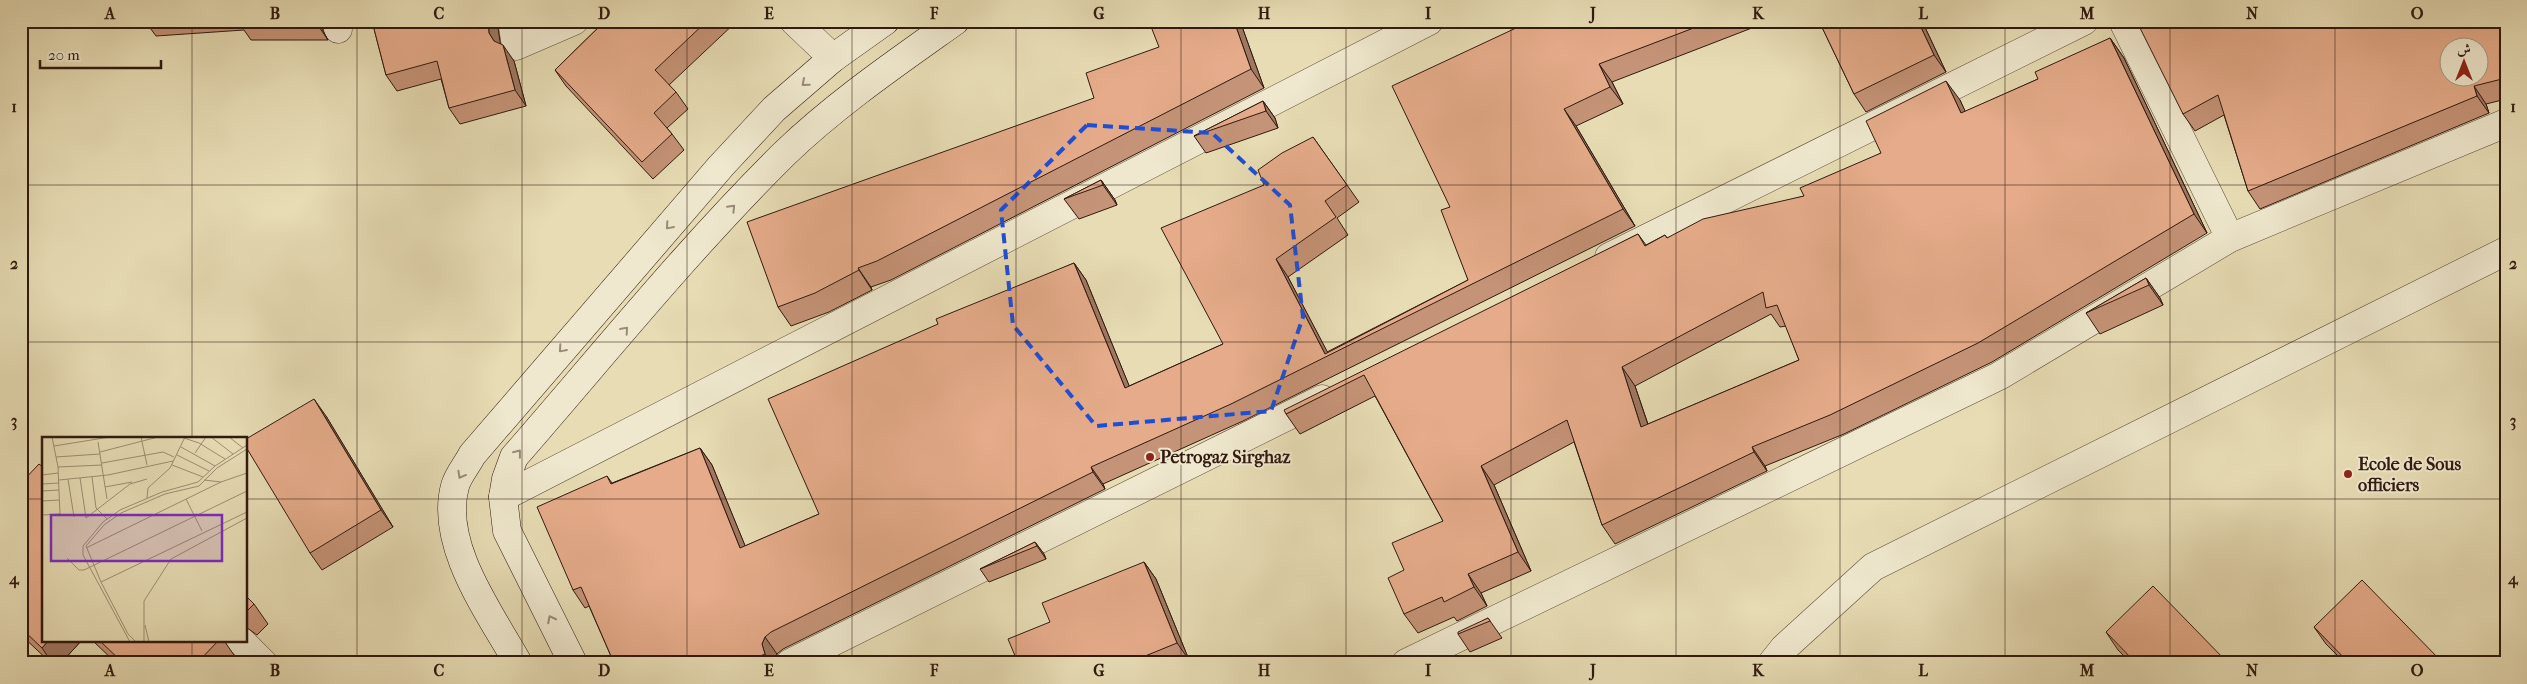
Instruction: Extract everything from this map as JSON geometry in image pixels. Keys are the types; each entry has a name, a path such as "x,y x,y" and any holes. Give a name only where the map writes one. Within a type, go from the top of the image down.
{"street":[{"path":"512,21 516,46 574,21"},
{"path":"794,21 833,58"},
{"path":"518,663 476,589 458,549 451,512 456,484 472,455 510,408 774,109 833,58 885,21"},
{"path":"573,663 507,531 504,497 506,479 514,457 722,219 786,153 866,85 955,21"},
{"path":"504,497 1429,21"},
{"path":"1584,269 2084,21"},
{"path":"2123,21 2230,238"},
{"path":"1406,663 1999,376 2230,238 2506,123"},
{"path":"1772,663 1784,648 1873,567 2506,251"},
{"path":"790,663 1343,388"},
{"path":"242,642 263,663"}],"highlighted area":[{"path":"1087,125 1212,133 1290,205 1303,317 1271,411 1096,426 1013,325 1001,210"}],"building":[{"path":"240,21 315,21 317,25 240,24"},
{"path":"372,21 488,21 489,33 494,41 503,45 515,90 449,108 437,61 386,75"},
{"path":"605,21 707,21 655,70 676,92 654,113 672,134 642,162 555,70"},
{"path":"1158,21 1234,21 1251,69 877,261 858,268 859,270 815,293 778,307 747,222 1094,98 1086,73 1159,47 1150,24"},
{"path":"1531,21 1712,21 1599,64 1610,87 1564,109 1623,209 1231,404 1091,467 1093,472 771,632 765,637 762,644 765,654 744,663 614,663 581,587 573,590 537,507 607,476 611,484 700,448 740,548 819,514 768,399 938,324 936,319 1074,263 1125,388 1223,344 1161,228 1264,185 1258,170 1282,153 1313,137 1347,185 1325,201 1336,217 1276,259 1325,354 1468,280 1441,210 1450,207 1392,86"},
{"path":"1819,21 1918,21 1934,55 1854,94"},
{"path":"2153,21 2506,21 2506,78 2490,82 2490,38 2440,38 2440,88 2475,88 2477,96 2248,191 2218,95 2183,114 2140,28"},
{"path":"2110,38 2194,214 1978,343 1830,415 1752,447 1754,452 1602,525 1567,420 1481,466 1518,552 1468,574 1474,587 1444,602 1442,597 1404,614 1388,578 1404,570 1392,543 1443,521 1364,375 1286,414 1284,410 1638,234 1645,246 1665,235 1667,238 1703,219 1804,196 1800,188 1881,153 1866,121 1946,81 1961,113 2038,79 2035,72","holes":["1763,292 1766,308 1777,305 1799,360 1641,427 1622,367"]},
{"path":"1263,101 1266,111 1194,136"},
{"path":"1101,180 1103,185 1064,199"},
{"path":"2146,278 2149,285 2086,313"},
{"path":"314,399 381,510 310,553 248,450 248,438"},
{"path":"39,464 42,466 42,642 47,642 42,648 21,628 21,483"},
{"path":"1035,542 1037,546 980,569"},
{"path":"1144,562 1177,643 1128,663 1018,663 1008,639 1050,622 1042,603"},
{"path":"2362,580 2443,663 2349,663 2314,627"},
{"path":"2153,586 2228,663 2136,663 2106,632"},
{"path":"248,598 254,604 248,610"},
{"path":"1488,618 1490,621 1458,634 1458,632"},
{"path":"101,642 217,642 197,663 123,663"}],"place":[{"name":"Petrogaz Sirghaz","path":"1150,457"},
{"name":"Ecole de Sous officiers","path":"2348,474"}]}
